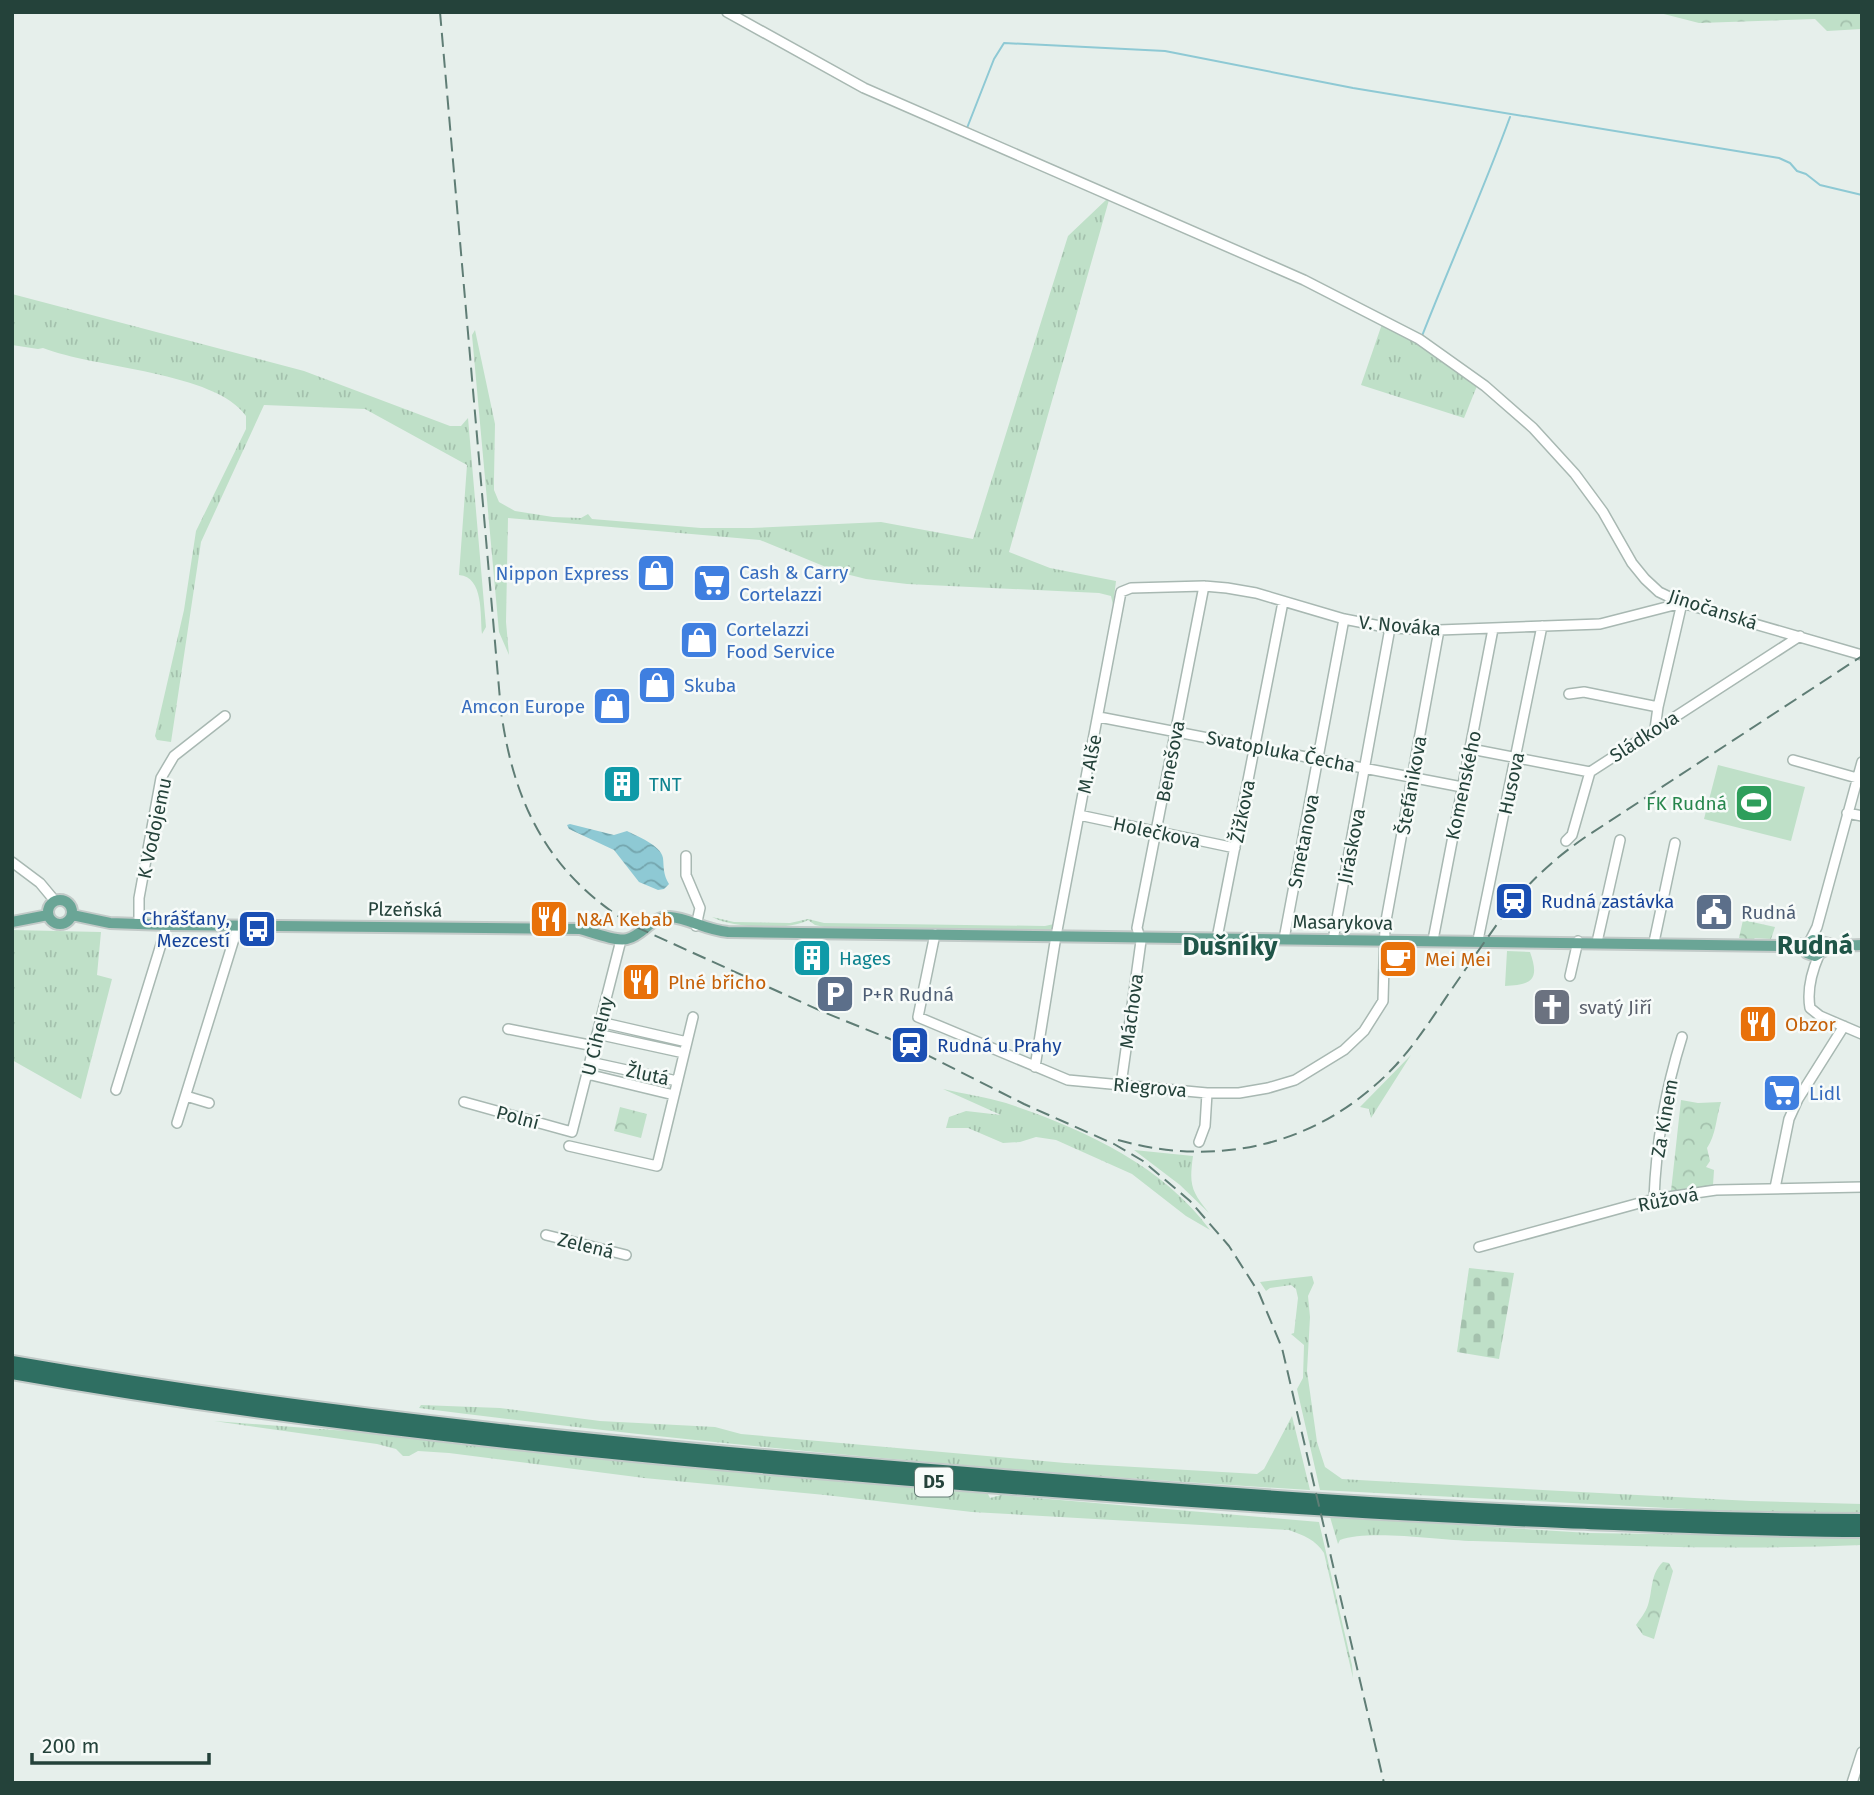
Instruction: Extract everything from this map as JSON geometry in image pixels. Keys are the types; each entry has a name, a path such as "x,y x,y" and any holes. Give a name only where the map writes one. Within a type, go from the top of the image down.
{"highway":[{"name":"D5","path":"12,1362 209,1394 345,1412 883,1467 1082,1483 1482,1507 1862,1520"},
{"name":"D5","path":"12,1373 103,1389 355,1424 853,1475 1308,1509 1709,1528 1862,1531"}],"main road":[{"name":"Plzeňská","path":"12,922 48,915 52,921 60,924 67,922 72,915 71,907 66,901 55,901"},
{"path":"48,915 49,906 55,901"},
{"name":"Plzeňská","path":"72,915 96,921 167,925 580,929 621,940"},
{"path":"621,940 633,937 658,918 670,917 696,926"},
{"name":"Masarykova","path":"696,926 728,932 1654,942 1814,948"},
{"path":"1814,948 1862,945"}],"street":[{"name":"Jinočanská","path":"727,12 864,88 1304,280 1419,339 1485,386 1533,428 1575,474 1603,512 1632,562 1659,592 1682,603 1862,655"},
{"name":"V. Nováka","path":"1121,592 1131,589 1204,586 1256,593 1344,619 1390,628 1439,630 1600,624 1682,603"},
{"name":"Benešova","path":"1139,937 1137,928 1204,586"},
{"name":"M. Alše","path":"1035,1067 1056,936 1121,592"},
{"name":"Žižkova","path":"1217,938 1283,602"},
{"path":"1655,729 1682,603"},
{"name":"Smetanova","path":"1284,939 1344,619"},
{"name":"Husova","path":"1478,940 1542,626"},
{"name":"Jiráskova","path":"1333,940 1390,628"},
{"name":"Komenského","path":"1433,940 1493,629"},
{"name":"Štefánikova","path":"1385,939 1385,926 1439,630"},
{"name":"Sládkova","path":"1471,749 1590,772 1800,636"},
{"path":"1569,694 1584,692 1658,707"},
{"name":"K Vodojemu","path":"139,924 139,898 161,778 174,756 225,716"},
{"name":"Svatopluka Čecha","path":"1099,717 1462,787"},
{"path":"1793,760 1857,778"},
{"path":"1862,762 1817,927 1814,968 1808,999 1810,1009 1862,1034"},
{"path":"1566,841 1572,835 1590,772"},
{"path":"1847,813 1862,816"},
{"name":"Holečkova","path":"1079,815 1235,849"},
{"path":"1597,942 1620,840"},
{"path":"1654,942 1675,843"},
{"path":"686,856 685,875 700,908 696,926"},
{"path":"12,862 40,883 55,901"},
{"path":"116,1090 167,925"},
{"path":"177,1124 238,926"},
{"name":"Riegrova","path":"934,934 918,1017 1068,1080 1207,1093 1239,1093 1286,1083 1344,1050 1364,1031 1383,1001 1385,939"},
{"name":"Máchova","path":"1121,1085 1139,937"},
{"name":"U Cihelny","path":"572,1132 621,940"},
{"path":"1570,976 1578,941"},
{"name":"Žlutá","path":"590,1062 677,1081 693,1017"},
{"name":"Žlutá","path":"600,1022 687,1042"},
{"path":"1775,1188 1788,1119 1844,1026"},
{"path":"508,1029 594,1046"},
{"name":"Žlutá","path":"597,1034 684,1053"},
{"name":"Za Kinem","path":"1654,1199 1655,1154 1665,1099 1682,1037"},
{"path":"587,1074 674,1095"},
{"path":"569,1146 657,1166 677,1081"},
{"path":"1199,1142 1205,1126 1207,1093"},
{"path":"186,1096 209,1103"},
{"name":"Polní","path":"464,1102 572,1132"},
{"name":"Růžová","path":"1479,1247 1654,1199 1716,1190 1862,1187"},
{"name":"Zelená","path":"546,1235 626,1255"},
{"path":"1853,1783 1862,1752"}],"green space":[{"path":"1656,12 1862,12 1862,29 1827,31 1815,19 1699,23"},
{"path":"1109,200 1009,552 1050,568 1116,581 1113,605 1111,596 1099,593 907,584 866,579 838,572 760,540 508,518 506,622 509,655 499,632 472,335 475,330 495,424 494,490 499,502 515,511 553,517 581,518 588,514 592,519 701,528 881,522 973,539 1068,236"},
{"path":"12,294 304,371 450,426 461,426 468,418 486,627 482,634 477,590 467,577 459,575 467,465 365,409 264,405 201,542 171,742 157,740 155,736 184,610 196,531 246,429 246,416 231,401 182,380 43,348 12,345"},
{"path":"1382,324 1434,353 1477,386 1464,418 1361,385"},
{"name":"FK Rudná","path":"1718,765 1805,787 1791,841 1704,819"},
{"path":"712,917 734,922 790,923 808,919 824,923 1054,924 1054,931 829,928 815,925 808,920 788,926 760,927 732,924"},
{"path":"1743,920 1775,927 1771,939 1739,938"},
{"path":"12,930 101,932 97,975 112,979 81,1099 12,1060"},
{"path":"1507,951 1530,952 1534,975 1527,982 1505,986"},
{"path":"1411,1055 1371,1118 1369,1109 1360,1107"},
{"path":"943,1089 998,1101 1034,1113 1118,1151 1168,1186 1191,1207 1210,1230 1186,1216 1132,1174 1056,1140 1036,1137 1003,1143 968,1128 946,1128 949,1117 966,1111 1001,1115"},
{"path":"1681,1100 1698,1103 1721,1102 1707,1148 1710,1161 1706,1167 1714,1170 1713,1185 1671,1191"},
{"path":"620,1107 647,1114 641,1138 614,1131"},
{"path":"1134,1150 1193,1156 1193,1187 1209,1213 1180,1185"},
{"path":"1469,1268 1514,1273 1499,1359 1457,1352"},
{"path":"1312,1276 1314,1283 1308,1296 1310,1317 1307,1371 1317,1442 1325,1467 1342,1479 1751,1501 1862,1504 1862,1514 1725,1511 1320,1490 1297,1389 1303,1378 1304,1345 1291,1334 1294,1333 1298,1298 1296,1289 1291,1285 1266,1291 1260,1282"},
{"path":"421,1405 500,1408 600,1421 715,1427 741,1434 1065,1463 1257,1474 1264,1469 1292,1416 1310,1490 1087,1475 752,1446 419,1408"},
{"path":"214,1421 347,1431 988,1494 990,1498 1001,1495 1319,1522 1353,1678 1324,1553 1313,1541 1289,1530 972,1512 644,1478 449,1453 418,1451 403,1456 396,1449 377,1444"},
{"path":"1330,1517 1589,1533 1862,1537 1862,1545 1667,1547 1473,1541 1386,1535 1352,1537 1340,1540 1338,1544"},
{"path":"1663,1562 1669,1563 1673,1571 1654,1639 1643,1635 1636,1625 1647,1608 1654,1577"}],"water":[{"path":"567,825 614,835 627,831 648,842 661,853 669,884 658,890 639,882 614,850 569,829"}],"waterway":[{"path":"967,128 994,59 1004,43 1165,51 1353,88 1779,158 1820,185 1862,195"},
{"path":"1422,336 1510,117"}],"railway":[{"path":"440,12 501,711 515,778 541,835 558,861 580,885 634,926 821,1011 917,1050 1024,1104 1114,1144 1143,1161 1190,1201 1229,1246 1259,1293 1282,1348 1384,1783"},
{"path":"1118,1140 1194,1152 1232,1150 1268,1143 1303,1131 1336,1114 1367,1092 1403,1057 1508,909 1553,862 1584,838 1862,656"}],"place":[{"name":"Nippon Express","path":"656,573"},
{"name":"Cash & Carry Cortelazzi","path":"712,583"},
{"name":"Cortelazzi Food Service","path":"699,640"},
{"name":"Skuba","path":"657,685"},
{"name":"Amcon Europe","path":"612,706"},
{"name":"TNT","path":"622,784"},
{"name":"FK Rudná","path":"1754,803"},
{"name":"Rudná zastávka","path":"1514,901"},
{"name":"Rudná","path":"1714,912"},
{"name":"N&A Kebab","path":"549,919"},
{"name":"Chrášťany, Mezcestí","path":"257,929"},
{"name":"Hages","path":"812,958"},
{"name":"Mei Mei","path":"1398,959"},
{"name":"Plné břicho","path":"641,982"},
{"name":"P+R Rudná","path":"835,994"},
{"name":"svatý Jiří","path":"1552,1007"},
{"name":"Obzor","path":"1758,1024"},
{"name":"Rudná u Prahy","path":"910,1045"},
{"name":"Lidl","path":"1782,1093"}],"district":[{"name":"Rudná","path":"1815,945"},
{"name":"Dušníky","path":"1230,946"}]}
